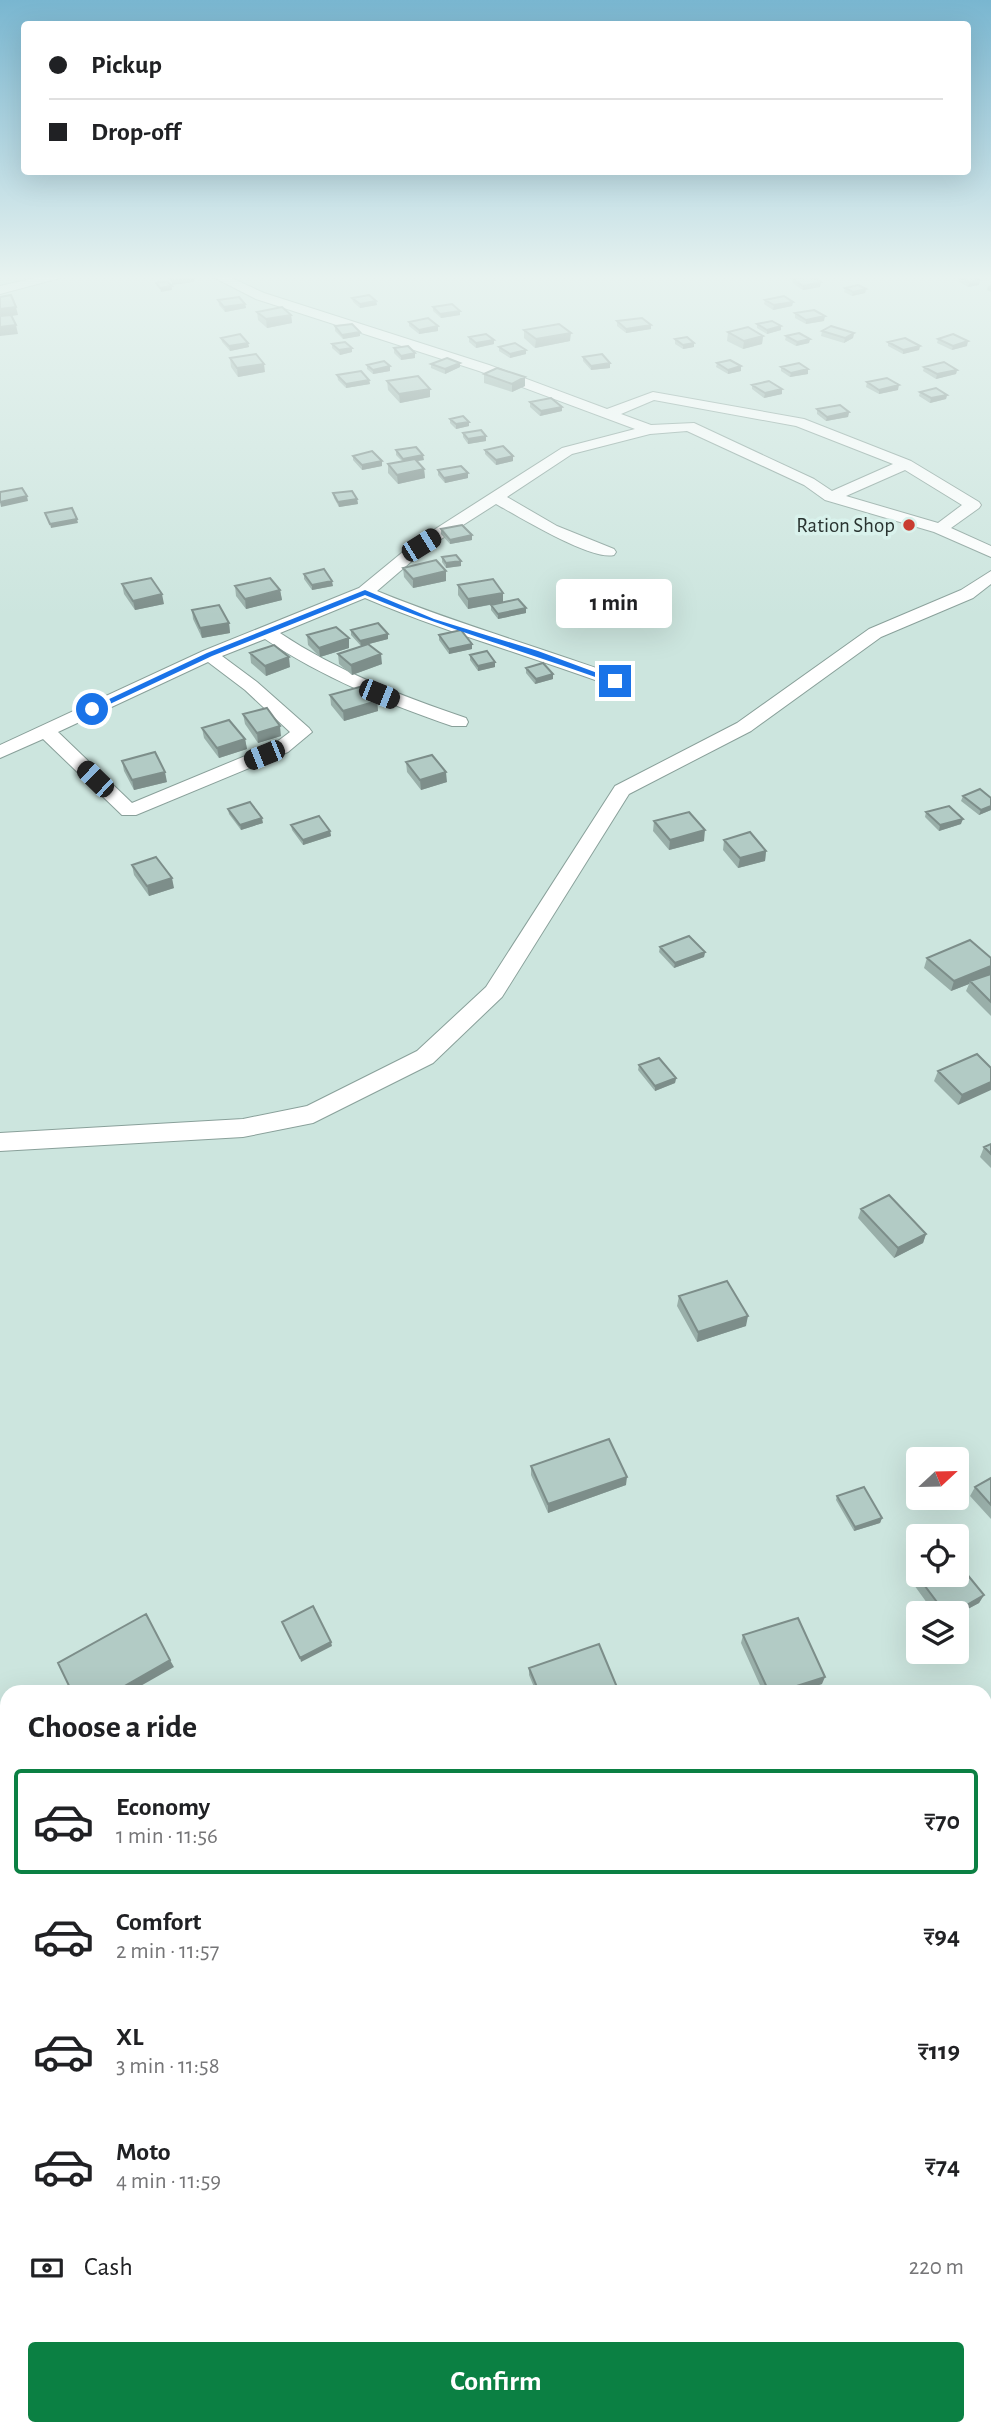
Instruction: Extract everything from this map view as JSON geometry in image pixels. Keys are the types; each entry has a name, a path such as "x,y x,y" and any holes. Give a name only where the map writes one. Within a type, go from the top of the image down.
{"street":[{"path":"540,389 650,430"},
{"path":"608,414 653,396 689,405 727,409 821,428 906,464 973,505 940,529"},
{"path":"0,752 209,655 365,592 421,545 567,452 650,430 689,426 727,409"},
{"path":"689,426 809,482 831,497 940,529 991,552"},
{"path":"831,497 906,464"},
{"path":"496,497 551,529 608,552"},
{"path":"0,1142 255,1126 313,1114 425,1057 494,992 622,790 744,727 875,633 967,594 991,576"},
{"path":"365,592 432,620 615,681"},
{"path":"266,631 293,650 362,688 459,722"},
{"path":"45,731 129,811 281,748 302,733 270,702 209,655"}],"building":[{"path":"394,389 430,389 399,394"},
{"path":"758,389 782,389 765,393"},
{"path":"937,389 947,395 931,398 920,392"},
{"path":"551,398 562,407 541,411 530,402"},
{"path":"840,405 849,412 827,417 817,409"},
{"path":"463,416 469,422 456,424 450,419"},
{"path":"481,430 486,436 468,439 463,433"},
{"path":"503,446 513,456 496,460 485,450"},
{"path":"416,447 423,455 403,459 396,450"},
{"path":"372,451 382,461 362,465 353,456"},
{"path":"415,459 424,469 397,475 388,464"},
{"path":"461,466 468,473 444,478 438,470"},
{"path":"22,488 27,496 0,502 0,492"},
{"path":"352,491 357,499 338,502 333,493"},
{"path":"72,508 77,519 50,524 45,513"},
{"path":"462,525 472,535 450,540 441,529"},
{"path":"456,555 461,561 446,563 442,557"},
{"path":"436,560 446,571 413,579 403,568"},
{"path":"324,569 332,581 312,585 304,574"},
{"path":"151,578 162,594 133,601 122,584"},
{"path":"270,578 280,590 245,599 235,586"},
{"path":"493,579 503,593 468,599 458,585"},
{"path":"518,599 526,608 498,614 491,605"},
{"path":"219,605 229,623 200,628 192,610"},
{"path":"378,623 388,634 360,641 351,630"},
{"path":"336,627 349,638 319,648 307,635"},
{"path":"461,630 472,644 449,649 439,635"},
{"path":"368,644 381,654 351,665 338,654"},
{"path":"274,645 289,657 265,666 250,653"},
{"path":"487,651 495,662 478,666 470,655"},
{"path":"543,663 553,674 536,679 526,668"},
{"path":"363,686 377,701 343,711 330,695"},
{"path":"267,708 280,726 257,733 243,714"},
{"path":"229,720 245,739 217,748 202,728"},
{"path":"155,752 165,772 132,780 122,761"},
{"path":"432,755 446,772 420,780 406,762"},
{"path":"980,789 991,798 991,806 981,810 963,796"},
{"path":"250,802 262,818 240,825 228,809"},
{"path":"949,806 963,819 940,825 926,812"},
{"path":"689,812 705,830 670,840 654,821"},
{"path":"319,816 330,831 303,840 291,825"},
{"path":"750,832 766,851 740,858 724,840"},
{"path":"156,857 172,878 147,886 132,865"},
{"path":"689,936 705,952 675,963 660,947"},
{"path":"970,940 991,958 991,966 954,981 927,958"},
{"path":"991,974 991,1002 970,981"},
{"path":"977,1054 991,1068 991,1082 962,1095 938,1071"},
{"path":"659,1058 676,1078 655,1086 639,1065"},
{"path":"991,1144 991,1154 984,1147"},
{"path":"889,1195 926,1234 898,1248 861,1209"},
{"path":"727,1281 748,1316 698,1332 679,1296"},
{"path":"609,1439 627,1477 548,1504 531,1466"},
{"path":"991,1478 991,1505 975,1487"},
{"path":"864,1487 882,1518 855,1527 837,1496"},
{"path":"969,1577 984,1595 969,1604 969,1601 936,1601 926,1587 969,1587"},
{"path":"313,1606 331,1642 300,1658 282,1622"},
{"path":"146,1614 170,1660 126,1685 69,1685 58,1663"},
{"path":"798,1618 825,1677 800,1685 766,1685 743,1635"},
{"path":"599,1644 616,1685 536,1685 529,1668"}],"place":[{"name":"Ration Shop","path":"909,525"}],"route":[{"path":"92,709 209,655 365,592 432,620 615,681"}]}
